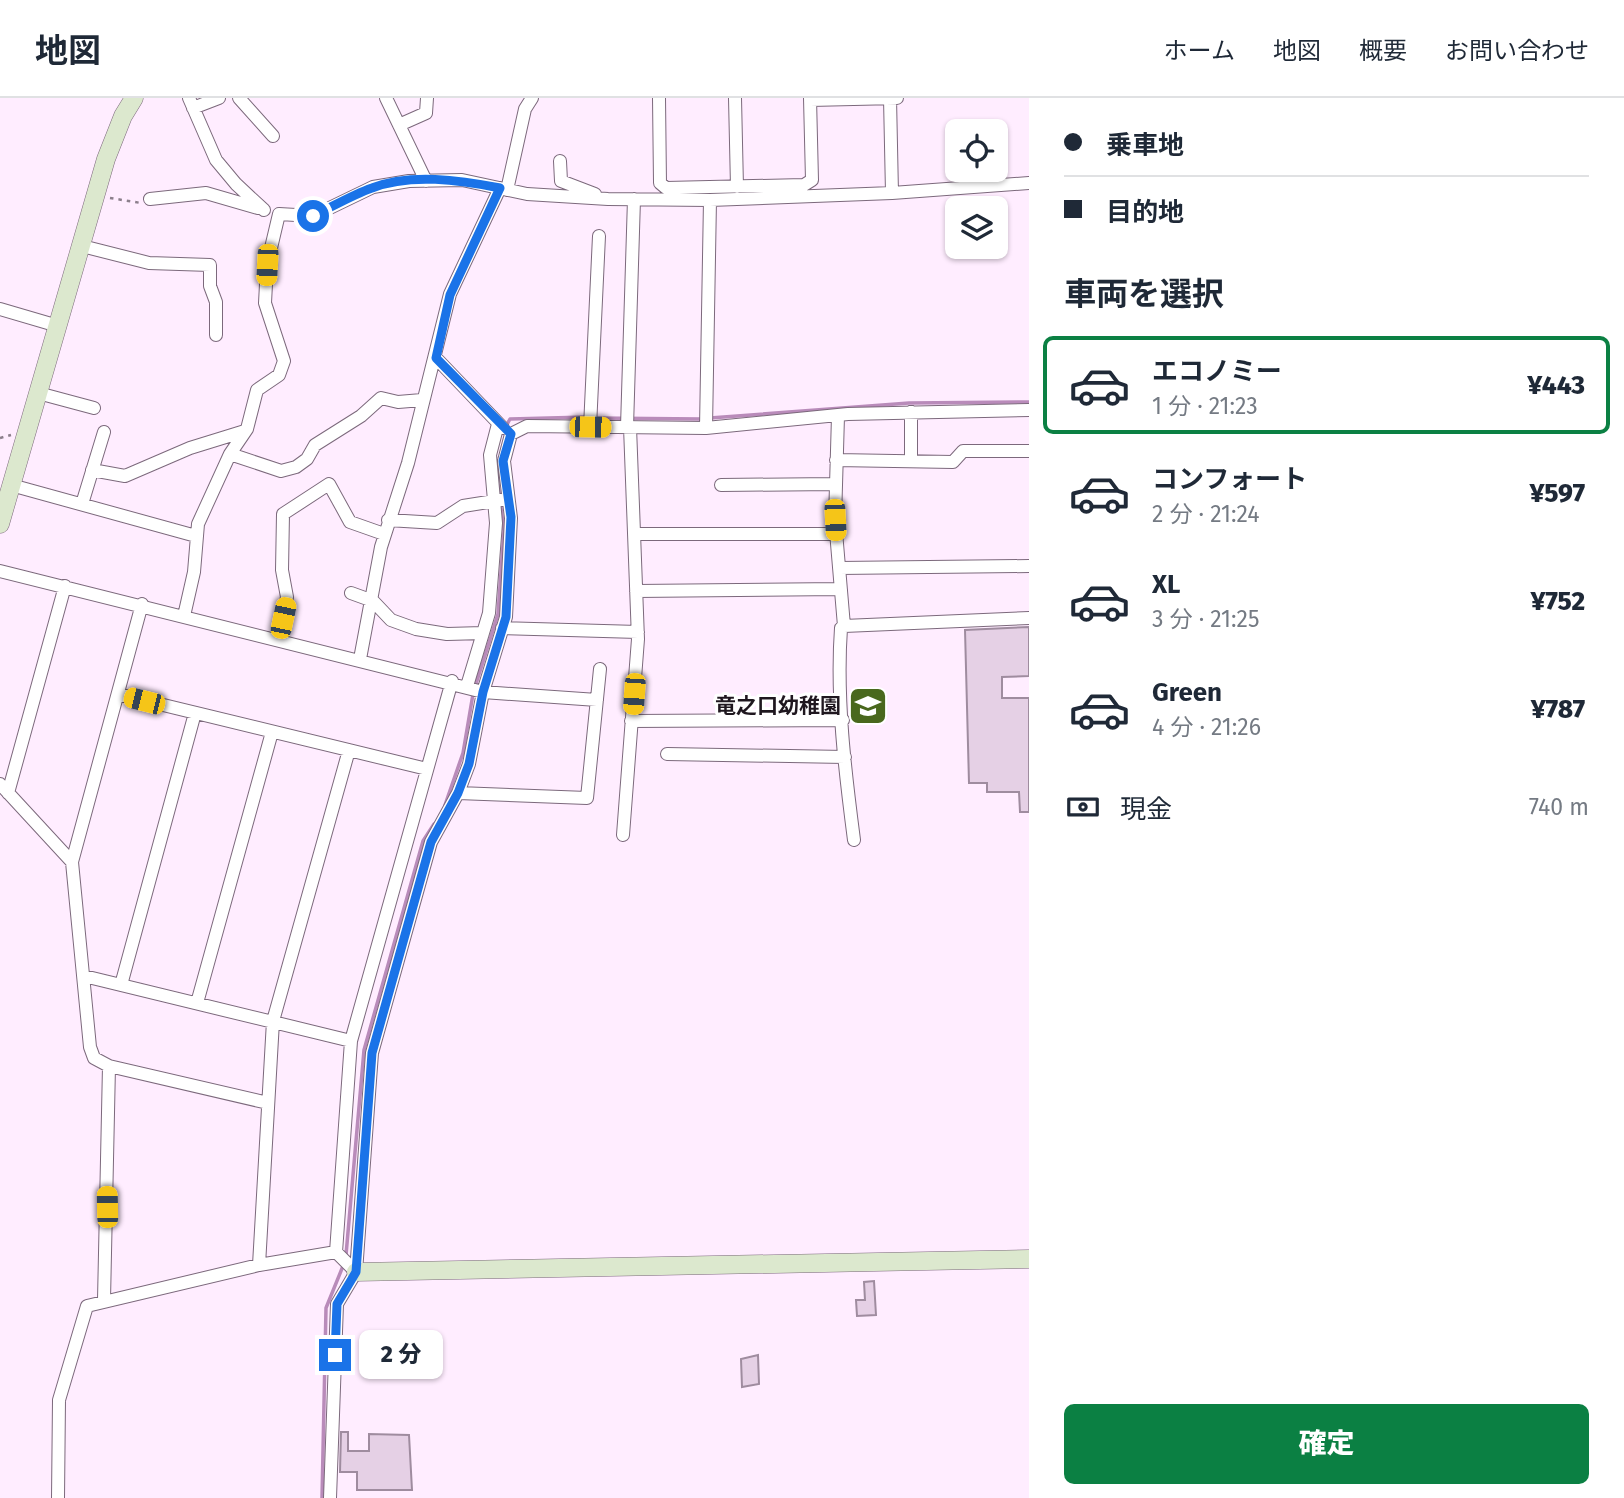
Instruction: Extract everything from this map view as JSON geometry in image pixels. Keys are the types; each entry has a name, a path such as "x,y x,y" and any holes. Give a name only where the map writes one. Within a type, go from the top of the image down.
{"street":[{"path":"0,524 97,194 123,116 134,98"},
{"path":"219,98 191,103 216,160 236,184 264,210"},
{"path":"239,98 273,136"},
{"path":"386,98 426,181"},
{"path":"400,125 426,113 427,98"},
{"path":"360,659 384,534 408,463 450,295 503,189 525,109 532,98"},
{"path":"659,98 660,183 666,188 804,185 812,180 810,99 898,98"},
{"path":"735,98 737,187"},
{"path":"890,98 892,193"},
{"path":"560,161 561,181 565,185 608,199"},
{"path":"150,199 206,193 279,214 313,216 373,187 426,181 462,180 503,189 634,200 892,193 1029,183"},
{"path":"623,835 638,632 628,422 634,200"},
{"path":"706,421 710,200"},
{"path":"184,615 194,572 198,524 230,454 245,432 257,390 279,375 284,360 265,303 267,265 279,214"},
{"path":"590,420 599,236"},
{"path":"82,246 149,263 210,265 210,286 216,302 216,335"},
{"path":"0,309 58,326"},
{"path":"436,358 504,429"},
{"path":"38,393 94,408"},
{"path":"230,454 281,471 296,467 307,459 315,445 361,416 382,398 398,402 422,400"},
{"path":"504,429 590,420 706,421 1029,410"},
{"path":"911,412 911,461"},
{"path":"838,416 836,534 844,626 841,628 840,642 845,757 854,840"},
{"path":"330,1498 337,1304 356,1272 372,1053 431,842 458,793 469,764 483,692 502,628 511,517 502,500 490,454 504,429"},
{"path":"82,504 104,432"},
{"path":"92,470 125,476 190,448 245,432"},
{"path":"836,460 953,461 963,451 1029,451"},
{"path":"278,639 287,597 282,570 283,513 329,484 350,522 384,534"},
{"path":"721,485 835,484"},
{"path":"11,485 197,536"},
{"path":"388,520 437,523 463,506 502,500"},
{"path":"467,686 489,613 496,523 502,500"},
{"path":"634,534 836,534"},
{"path":"839,568 1029,566"},
{"path":"0,570 452,681 483,692 597,701"},
{"path":"65,586 4,789 72,862"},
{"path":"636,591 841,589"},
{"path":"351,593 373,601 391,620 416,629 447,634 483,633"},
{"path":"142,604 72,862 90,1047 94,1058 109,1066 268,1103"},
{"path":"844,626 1029,618"},
{"path":"502,628 638,632"},
{"path":"458,793 587,798 600,669"},
{"path":"452,681 351,1041 336,1252 356,1272 1029,1259"},
{"path":"118,694 427,769"},
{"path":"121,985 195,713"},
{"path":"631,721 843,720"},
{"path":"197,1003 272,732"},
{"path":"259,1265 274,1021 349,750"},
{"path":"667,754 845,757"},
{"path":"84,976 351,1041"},
{"path":"104,1300 109,1066"},
{"path":"58,1498 58,1400 87,1306 259,1265 336,1252"}],"path":[{"path":"97,194 137,205 150,199"}],"building":[{"path":"1029,627 1029,676 1002,677 1002,698 1029,698 1029,812 1020,812 1019,792 987,792 987,783 969,783 965,630"},
{"path":"874,1281 876,1315 857,1316 856,1300 865,1300 864,1282"},
{"path":"758,1355 759,1384 742,1387 741,1359"},
{"path":"341,1432 348,1432 348,1451 369,1451 369,1434 409,1435 412,1490 357,1490 357,1472 340,1472"}],"waterway":[{"path":"710,418 909,403 1029,402"},
{"path":"505,428 510,419 587,417"},
{"path":"594,418 702,419"},
{"path":"475,687 498,614 504,531 498,485"},
{"path":"445,805 463,753 473,694"},
{"path":"346,1255 364,1050 423,841 434,824"},
{"path":"322,1498 326,1308 343,1266"}],"place":[{"name":"竜之口幼稚園","path":"868,706"}],"route":[{"path":"313,216 373,187 409,181 462,180 500,188 464,260 450,295 436,358 498,424 511,434 503,461 511,517 506,617 483,692 469,764 458,793 431,842 372,1053 368,1076 356,1272 337,1304 335,1355"}]}
